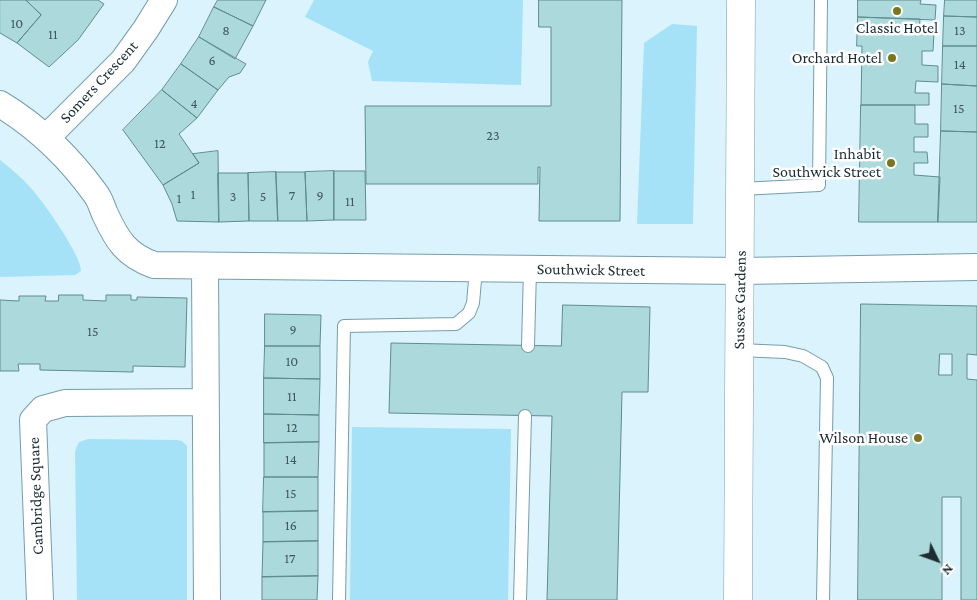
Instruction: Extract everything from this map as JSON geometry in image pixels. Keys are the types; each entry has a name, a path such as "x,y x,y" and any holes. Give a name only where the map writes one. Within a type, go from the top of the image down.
{"main road":[{"name":"Sussex Gardens","path":"738,600 741,0"}],"street":[{"name":"Somers Crescent","path":"47,137 123,61 164,0"},
{"name":"Southwick Street","path":"0,104 47,137 97,195 117,239 140,260 154,265 741,271 977,267"},
{"path":"205,266 207,600"},
{"name":"Cambridge Square","path":"40,600 33,420 43,409 65,403 205,402"}],"lane":[{"path":"740,189 819,185 822,0"},
{"path":"339,600 344,326 456,324 469,313 473,303 476,269"},
{"path":"528,346 530,269"},
{"path":"739,350 785,352 803,356 822,366 827,378 823,600"},
{"path":"520,600 525,416"}],"shaded area":[{"path":"314,0 523,0 521,85 372,81 368,62 373,51 305,17"},
{"path":"672,24 697,26 693,224 637,224 644,43"},
{"path":"0,160 35,192 60,227 75,253 81,271 75,275 0,277"},
{"path":"352,427 511,429 508,600 350,600"},
{"path":"88,439 177,440 182,441 187,446 187,600 77,600 75,451 79,442"}],"building":[{"path":"0,0 26,0 41,15 17,43 0,33"},
{"path":"26,0 98,0 104,4 78,40 49,67 17,43 41,15"},
{"path":"218,0 266,0 253,26 214,7"},
{"path":"539,0 622,0 620,221 539,221 540,167 538,167 538,184 366,184 365,106 551,106 551,27 539,27"},
{"name":"Classic Hotel","path":"858,0 921,0 920,4 936,5 935,20 858,17"},
{"path":"945,0 977,0 977,17 944,16"},
{"path":"214,7 253,26 235,59 199,37"},
{"path":"944,16 977,17 977,46 943,46"},
{"name":"Orchard Hotel","path":"858,17 920,19 919,33 934,33 933,51 922,51 922,65 938,66 938,82 916,81 915,93 929,93 929,105 861,105 862,46 857,46"},
{"path":"199,37 246,64 240,73 229,77 218,90 181,64"},
{"path":"943,46 977,46 977,86 942,84"},
{"path":"181,64 218,90 197,118 162,90"},
{"path":"942,84 977,86 977,132 941,131"},
{"path":"162,90 197,118 179,134 199,163 163,185 123,130"},
{"name":"Inhabit Southwick Street","path":"861,105 915,105 915,124 928,124 928,137 914,137 914,152 927,152 928,163 914,163 914,175 940,177 938,222 859,222"},
{"path":"941,131 977,132 977,222 938,222"},
{"path":"218,151 219,222 177,221 172,204 163,185 199,163 193,154"},
{"path":"334,171 365,171 366,220 334,220"},
{"path":"334,171 334,220 307,221 305,172"},
{"path":"276,172 305,172 307,221 278,221"},
{"path":"276,172 278,221 249,221 248,173"},
{"path":"218,173 248,173 249,221 219,222"},
{"path":"59,295 83,295 83,300 106,301 106,295 131,295 131,300 137,300 137,297 187,298 185,367 133,366 133,372 40,370 40,364 18,364 19,371 0,371 0,300 19,301 19,296 46,296 45,301 58,301"},
{"name":"Wilson House","path":"861,304 977,306 977,355 967,354 967,379 977,380 977,600 961,600 961,497 942,497 942,600 858,600","holes":["940,354 952,354 952,375 939,375"]},
{"path":"563,305 650,307 648,392 622,392 617,600 547,600 552,416 389,413 391,343 561,346"},
{"path":"265,314 321,315 320,346 265,346"},
{"path":"265,346 320,346 320,379 264,378"},
{"path":"264,378 320,379 319,415 264,414"},
{"path":"264,414 319,415 319,442 264,443"},
{"path":"319,442 318,477 264,477 264,443"},
{"path":"264,477 318,477 318,511 263,512"},
{"path":"318,511 318,541 263,542 263,512"},
{"path":"318,541 318,576 262,577 263,542"},
{"path":"318,576 317,600 262,600 262,577"}],"place":[{"name":"Classic Hotel","path":"897,11"},
{"name":"Orchard Hotel","path":"892,58"},
{"name":"Inhabit Southwick Street","path":"891,163"},
{"name":"Wilson House","path":"918,438"}]}
